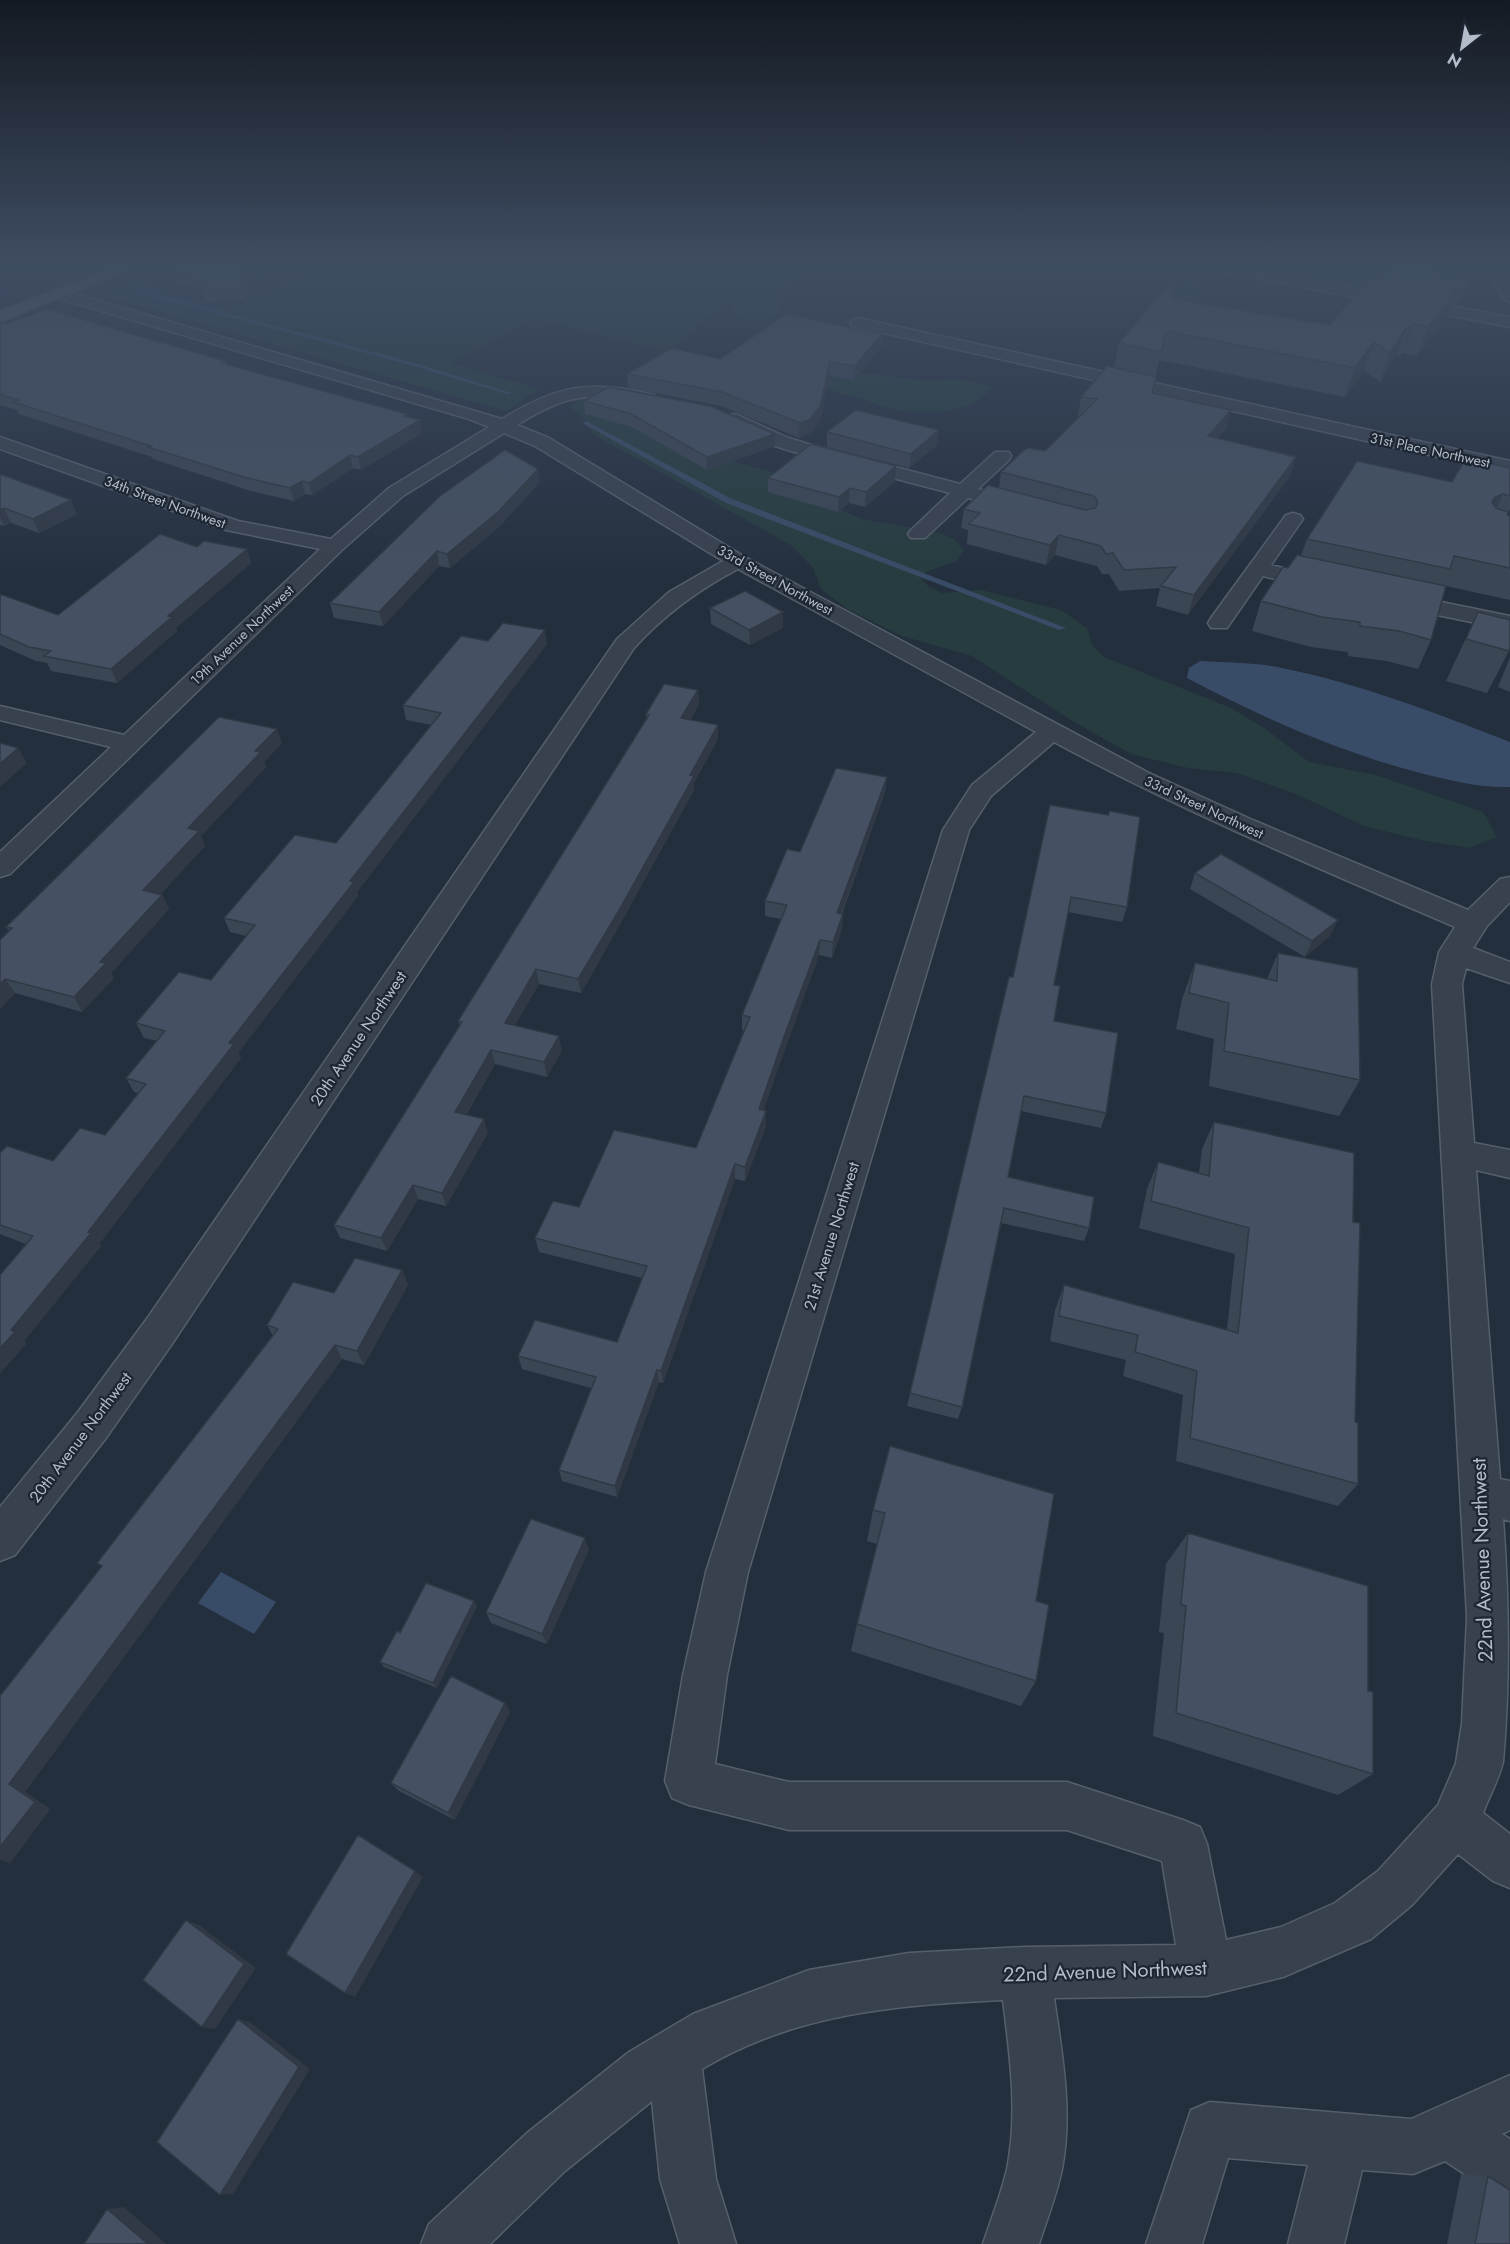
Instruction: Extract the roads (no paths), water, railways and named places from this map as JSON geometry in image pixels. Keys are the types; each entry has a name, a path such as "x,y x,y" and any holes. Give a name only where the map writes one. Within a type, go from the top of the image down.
{"street":[{"name":"33rd Street Northwest","path":"329,372 441,404 504,426 560,452 738,561 1140,778 1246,827 1463,937 1510,973"},
{"name":"31st Place Northwest","path":"1079,372 1510,467"},
{"name":"19th Avenue Northwest","path":"0,868 335,546 396,492 543,403 572,392 613,391 663,403"},
{"path":"716,412 794,446 1039,511"},
{"name":"34th Street Northwest","path":"0,443 233,526 335,546"},
{"path":"918,534 1002,456"},
{"path":"1220,623 1293,519"},
{"name":"20th Avenue Northwest","path":"0,1540 92,1425 159,1332 625,644 651,615 673,598 738,561"},
{"path":"1258,568 1340,589"},
{"path":"1376,596 1439,606 1510,623"},
{"path":"0,713 129,744"},
{"name":"21st Avenue Northwest","path":"1052,731 981,791 956,830 727,1572 705,1675 689,1781 789,1806 1066,1806 1183,1844 1206,1970"},
{"path":"1463,937 1510,886"},
{"name":"22nd Avenue Northwest","path":"674,2055 712,2033 809,1996 909,1979 1025,1973 1206,1970 1283,1952 1353,1921 1395,1888 1455,1822 1479,1764 1498,1730 1489,1617 1495,1498 1458,1153 1448,1011 1447,984 1463,937"},
{"path":"1458,1153 1510,1164"},
{"path":"1455,1822 1510,1864"},
{"path":"1011,2244 1035,2163 1039,2127 1036,2061 1025,1973"},
{"path":"453,2242 546,2152 648,2071 674,2055 688,2179 708,2244"},
{"path":"1174,2244 1210,2129 1413,2147 1510,2103"},
{"path":"1448,2131 1510,2171"},
{"path":"1316,2244 1341,2141"}],"water":[{"path":"1200,661 1262,665 1341,682 1398,700 1510,742 1510,787 1478,785 1424,774 1363,756 1303,733 1187,678 1189,668"},
{"path":"221,1572 276,1602 254,1634 198,1603"}],"waterway":[{"path":"438,372 509,393"},
{"path":"586,423 729,501 1062,628"}]}
